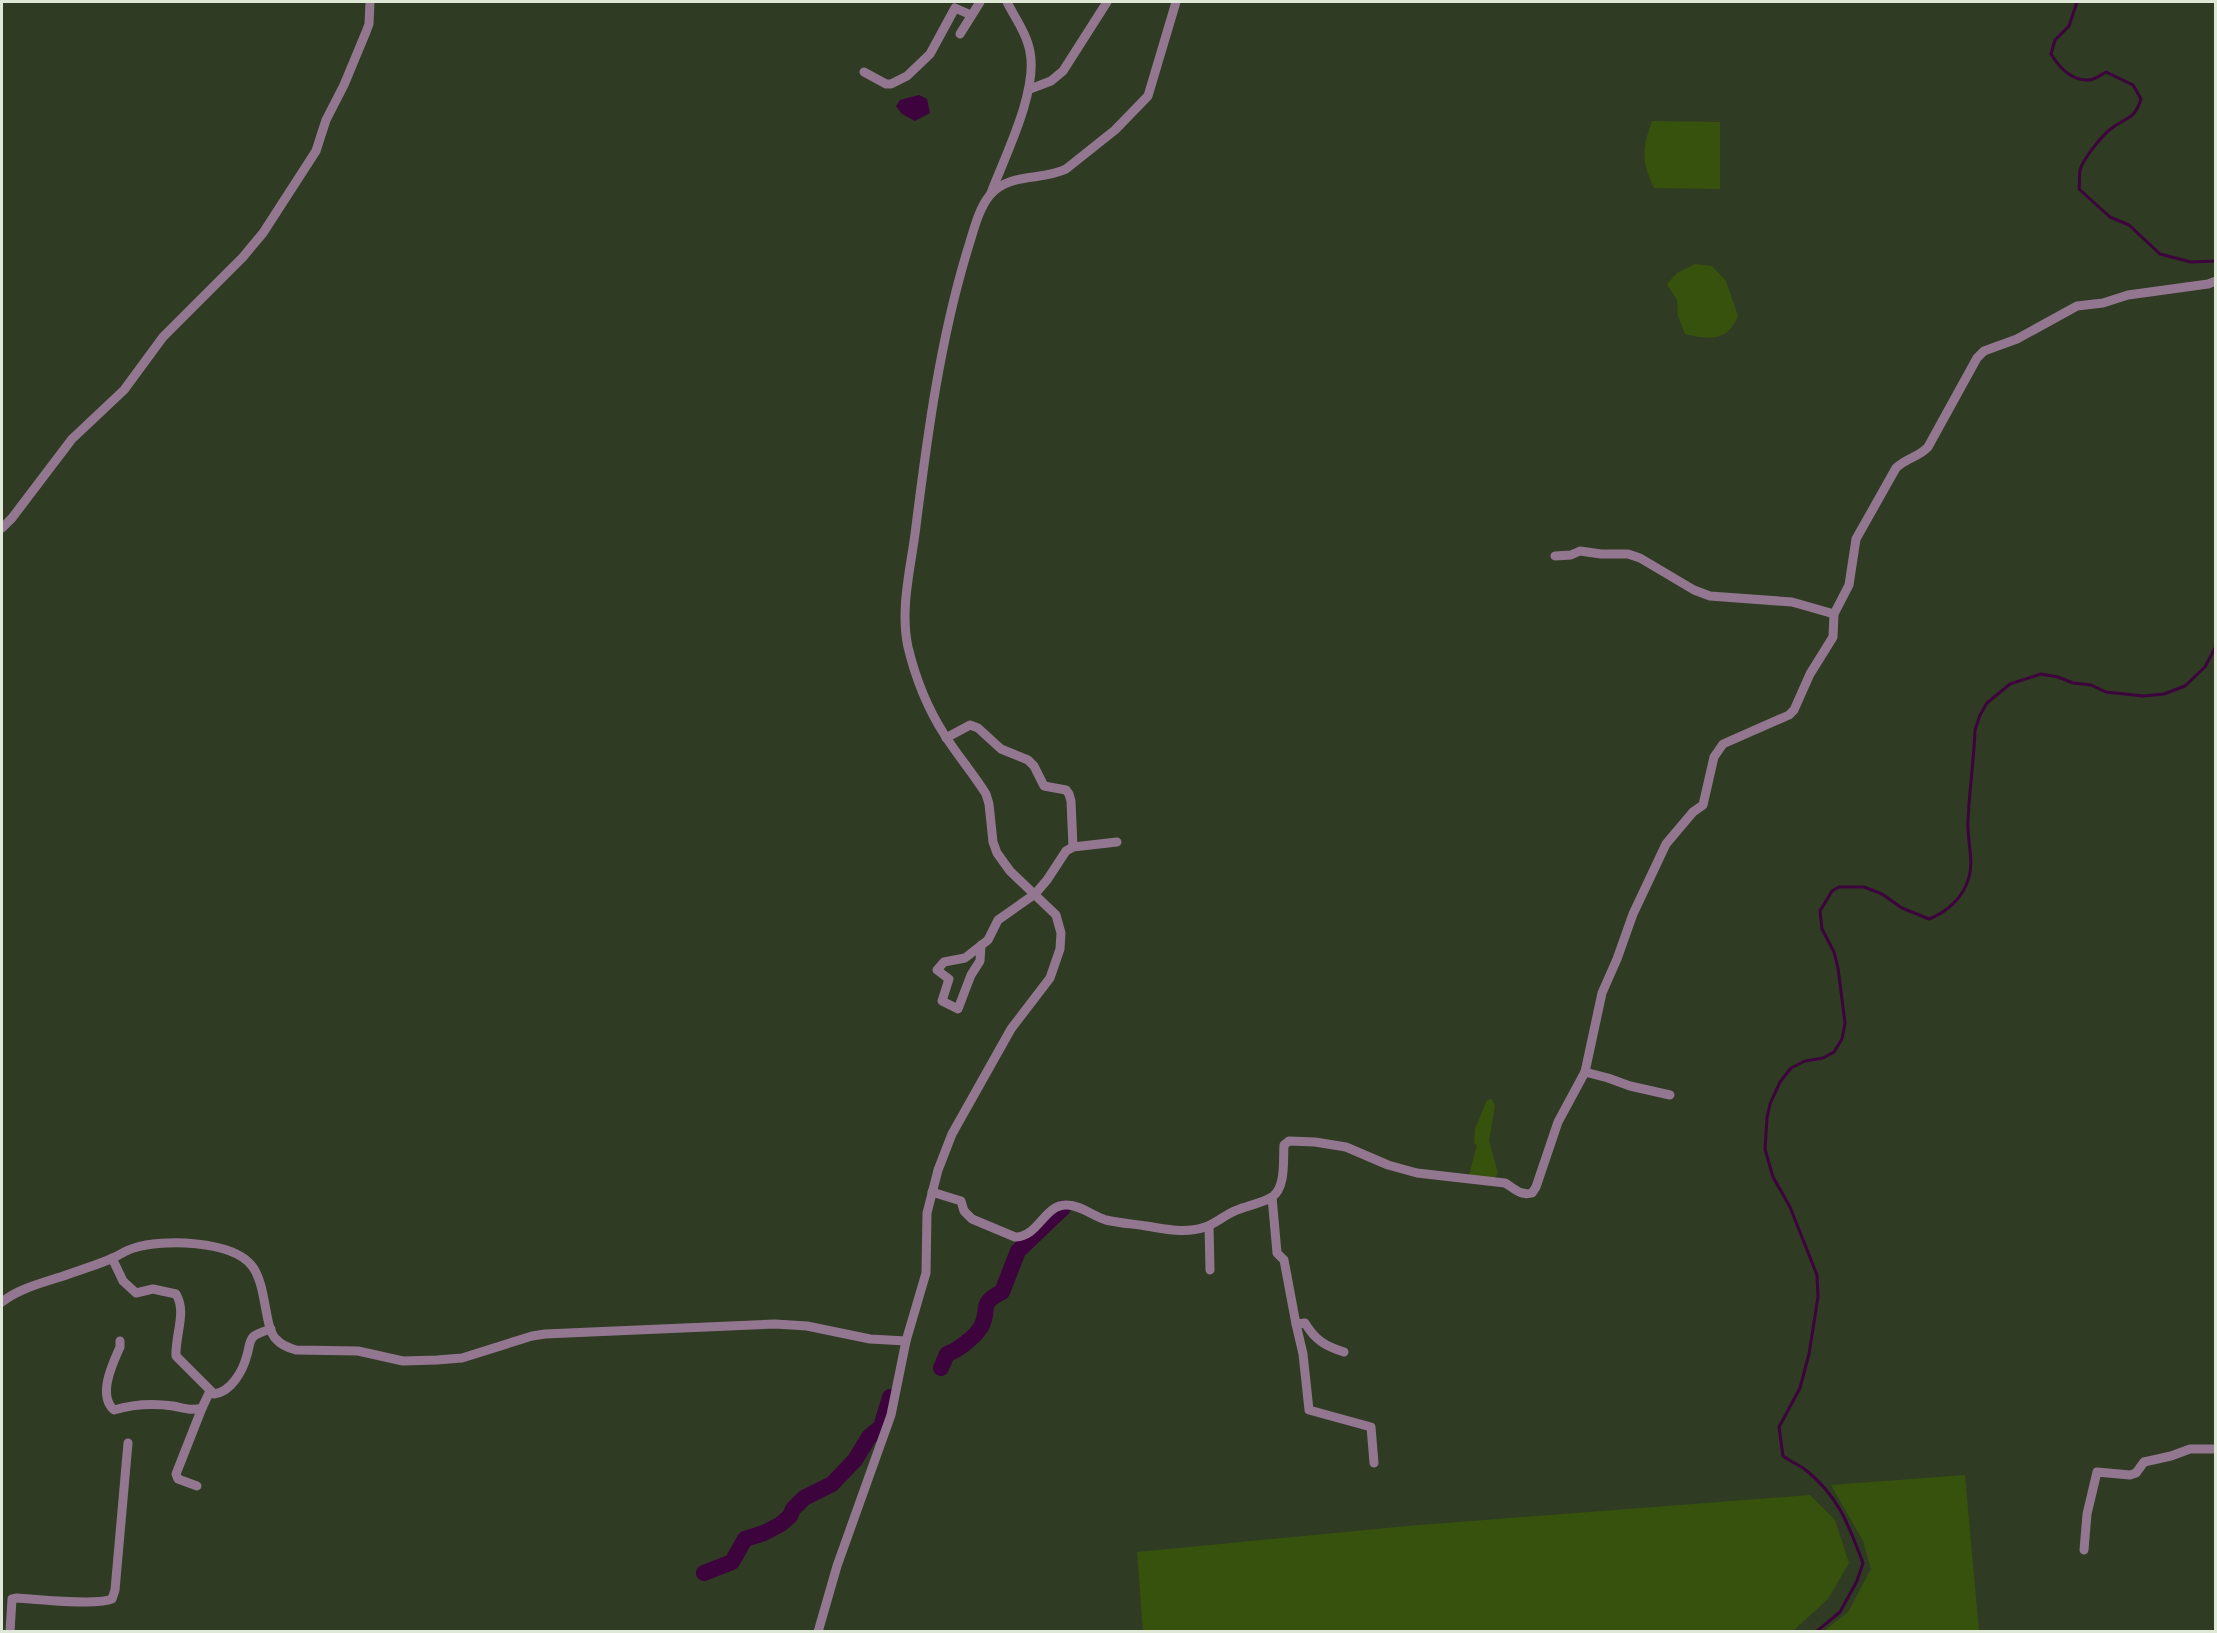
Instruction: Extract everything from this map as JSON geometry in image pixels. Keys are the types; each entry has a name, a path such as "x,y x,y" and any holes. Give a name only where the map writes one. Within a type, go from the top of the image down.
{"street":[{"path":"2,528 72,439 124,390 163,337 243,257 263,233 316,151 326,120 344,85 369,24 370,2"},
{"path":"960,34 980,2"},
{"path":"818,1632 837,1566 891,1415 906,1341 926,1273 927,1213 938,1170 952,1134 1011,1029 1050,978 1061,940 1059,920 1010,871 997,853 990,830 989,804 986,794 946,738 922,689 905,632 905,599 924,461 958,279 974,230 990,195 1030,89 1030,50 1022,28 1007,2"},
{"path":"1030,89 1051,81 1063,71 1107,2"},
{"path":"990,195 1008,183 1031,176 1058,173 1066,169 1115,130 1144,102 1152,87 1176,2"},
{"path":"864,72 886,84 907,76 930,54 955,8 971,15"},
{"path":"932,1192 961,1202 964,1211 972,1219 1015,1237 1020,1237 1035,1229 1054,1207 1069,1205 1104,1219 1130,1225 1172,1231 1191,1230 1209,1226 1232,1212 1272,1197 1279,1189 1284,1145 1289,1141 1336,1145 1407,1170 1505,1183 1517,1192 1530,1194 1536,1187 1558,1122 1585,1072 1602,993 1659,857 1677,830 1693,812 1703,805 1714,757 1723,744 1789,715 1794,710 1810,674 1833,637 1834,614 1849,585 1856,539 1902,462 1922,453 1928,447 1980,354 2017,339 2077,306 2103,303 2128,295 2208,285 2216,281"},
{"path":"1555,556 1571,555 1580,551 1628,554 1640,558 1694,590 1710,596 1792,602 1834,614"},
{"path":"946,738 970,725 978,728 1001,749 1028,760 1034,766 1044,786 1066,790 1070,794 1071,801 1073,847"},
{"path":"981,945 980,961 971,975 958,1009 942,1001 950,979 937,970 944,962 965,958 981,945 989,939 998,920 1035,894 1066,851 1073,847 1117,842"},
{"path":"1585,1072 1670,1095"},
{"path":"1272,1197 1277,1253 1284,1260 1303,1354 1310,1410 1371,1427 1374,1462"},
{"path":"1209,1226 1210,1270"},
{"path":"3,1296 135,1248 177,1243 226,1250 238,1254 252,1266 262,1287 271,1329 276,1340 296,1350 358,1351 403,1361 462,1358 545,1334 787,1324 870,1339 906,1341"},
{"path":"112,1258 123,1281 136,1293 153,1289 176,1293 182,1310 176,1356 214,1394 225,1390 238,1376 251,1339 271,1329"},
{"path":"1296,1324 1305,1323 1314,1337 1325,1346 1344,1352"},
{"path":"120,1341 107,1387 111,1408 114,1410 131,1404 153,1404 193,1410 202,1408"},
{"path":"196,1486 178,1479 176,1474 210,1391"},
{"path":"10,1632 12,1599 91,1601 112,1599 115,1590 128,1443"},
{"path":"2084,1550 2087,1514 2097,1472 2130,1475 2136,1473 2144,1462 2190,1449 2216,1449"}],"green space":[{"path":"1652,121 1720,122 1720,189 1654,188 1644,155"},
{"path":"1695,264 1712,266 1726,281 1738,316 1729,331 1723,335 1710,338 1685,334 1678,316 1677,300 1667,284 1677,273"},
{"path":"1492,1099 1495,1106 1489,1141 1498,1173 1493,1181 1469,1175 1477,1145 1474,1144 1475,1129 1487,1100"},
{"path":"1965,1475 1979,1631 1824,1631 1848,1612 1871,1569 1863,1541 1831,1485"},
{"path":"1810,1495 1835,1520 1849,1563 1828,1599 1793,1631 1143,1631 1137,1552 1407,1526"}],"shaded area":[{"path":"919,95 927,99 930,113 915,121 902,114 896,106 900,100"}],"waterway":[{"path":"2077,2 2069,26 2055,40 2051,54 2058,64 2072,76 2089,80 2106,72 2133,85 2141,99 2133,114 2108,131 2089,153 2080,170 2079,189 2110,217 2129,225 2160,254 2191,262 2216,261"},
{"path":"1816,1632 1840,1612 1857,1581 1863,1563 1848,1524 1827,1491 1807,1471 1783,1456 1779,1427 1800,1388 1809,1354 1818,1297 1817,1275 1790,1207 1773,1177 1765,1149 1770,1104 1780,1082 1791,1068 1834,1052 1842,1039 1845,1023 1838,968 1834,952 1822,929 1820,911 1832,891 1839,887 1864,887 1882,894 1902,908 1929,919 1948,908 1959,897 1967,884 1970,870 1968,822 1975,730 1987,703 2010,684 2041,674 2073,683 2091,685 2106,692 2143,696 2164,694 2185,686 2205,667 2216,646"},
{"path":"941,1368 947,1354 966,1343 981,1327 987,1304 994,1296 1002,1292 1018,1251 1063,1208"},
{"path":"704,1573 732,1562 745,1539 781,1524 804,1498 832,1484 855,1460 869,1437 881,1427 890,1397"}]}
